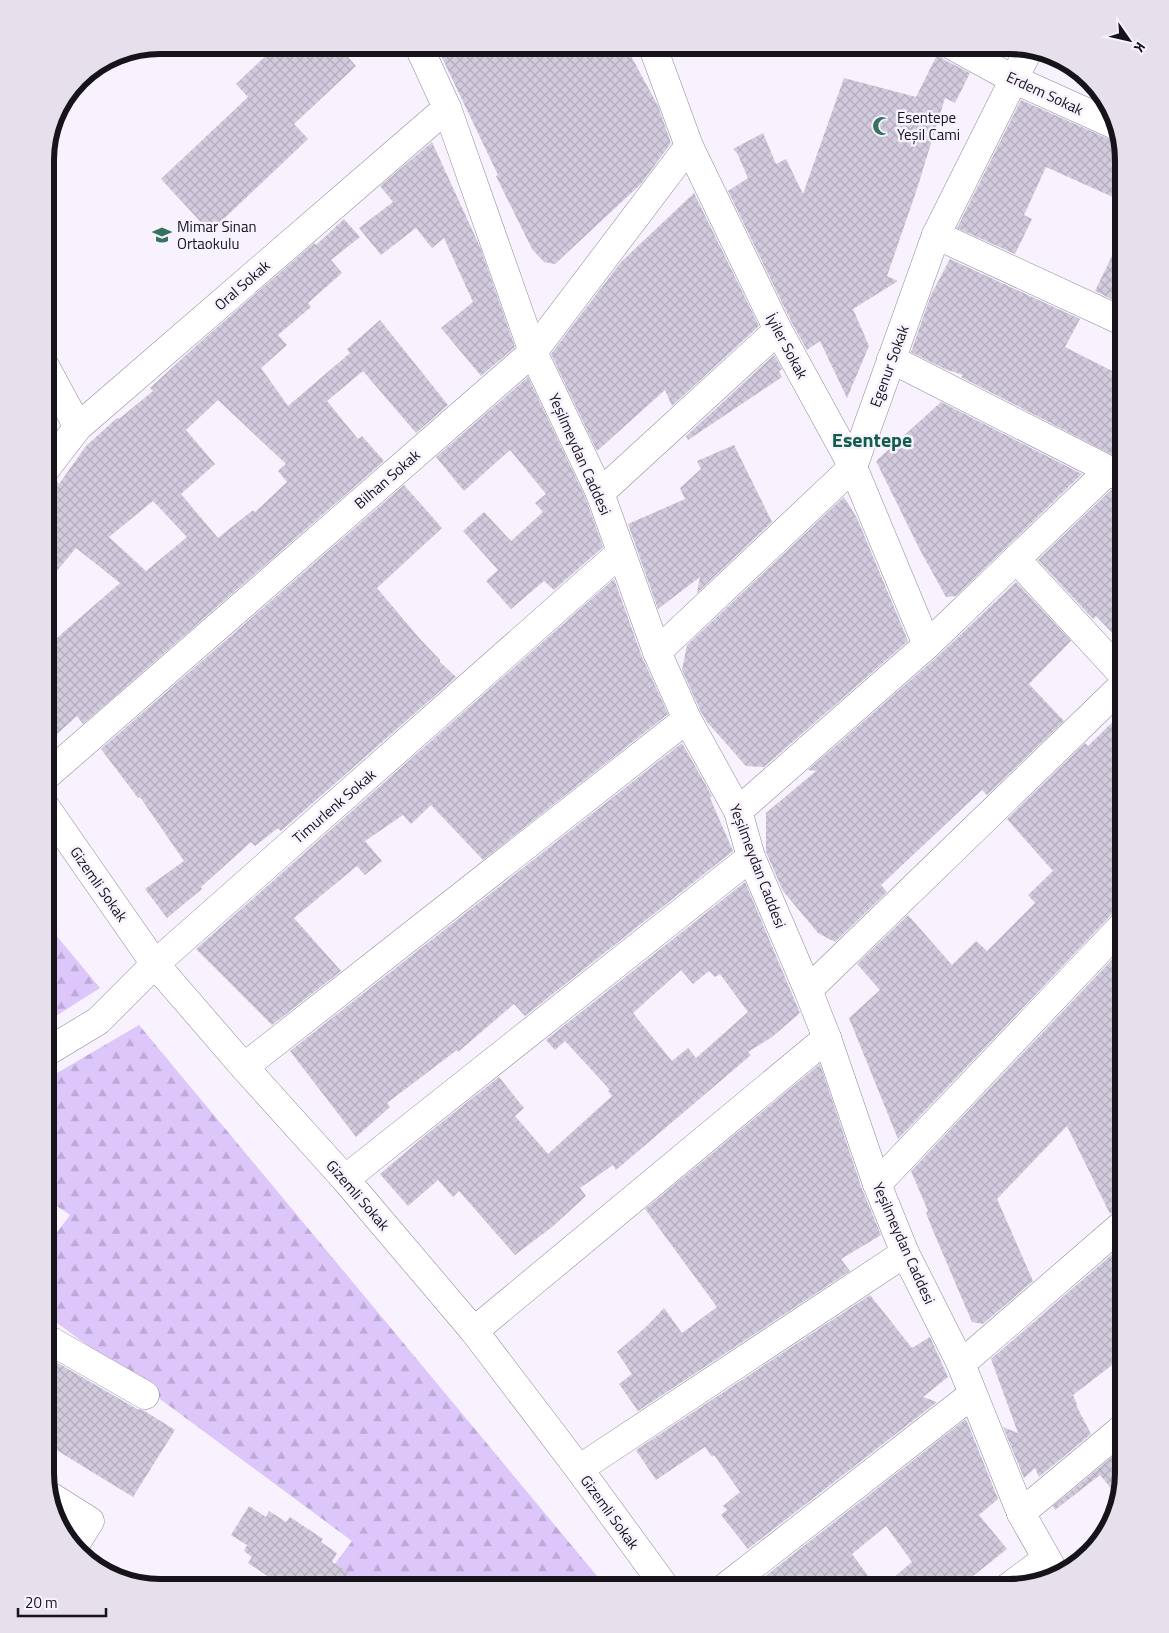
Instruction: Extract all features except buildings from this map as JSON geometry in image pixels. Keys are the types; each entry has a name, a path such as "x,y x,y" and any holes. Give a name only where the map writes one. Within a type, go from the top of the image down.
{"street":[{"name":"Yeşilmeydan Caddesi","path":"422,54 447,108 533,352 600,492 620,553 657,652 687,719 738,810 751,857 827,1038 877,1184 906,1253 961,1364 1021,1513 1051,1567"},
{"name":"İyiler Sokak","path":"661,54 689,146 778,330 853,467 926,645"},
{"name":"Erdem Sokak","path":"967,54 1013,79 1108,122"},
{"name":"Egenur Sokak","path":"657,652 853,467 936,236 1026,55"},
{"name":"Oral Sokak","path":"54,458 78,427 447,108"},
{"name":"Bilhan Sokak","path":"54,769 533,352 689,146"},
{"path":"936,236 1115,318"},
{"path":"600,492 778,330"},
{"path":"891,359 1115,473"},
{"path":"54,383 78,427"},
{"path":"738,810 926,645 1016,559 1115,475"},
{"name":"Timurlenk Sokak","path":"54,1048 98,1021 155,964 620,553"},
{"path":"1016,559 1115,666"},
{"path":"808,990 1115,693"},
{"path":"244,1067 687,719"},
{"name":"Gizemli Sokak","path":"54,819 155,964 244,1067 345,1179 474,1332 579,1469 659,1579"},
{"path":"345,1179 751,857"},
{"path":"877,1184 1115,933"},
{"path":"474,1332 827,1038"},
{"path":"961,1364 1115,1231"},
{"path":"579,1469 906,1253"},
{"path":"54,1343 144,1395"},
{"path":"736,1579 973,1394"},
{"path":"1021,1513 1115,1435"},
{"path":"57,1500 90,1521 78,1540"},
{"path":"1030,1577 1051,1567"}],"green space":[{"path":"54,933 100,988 54,1017"},
{"path":"139,1025 600,1579 324,1579 352,1541 54,1321 54,1236 70,1215 54,1204 54,1075"}],"place":[{"name":"Esentepe Yeşil Cami","path":"882,126"},
{"name":"Mimar Sinan Ortaokulu","path":"162,235"}],"district":[{"name":"Esentepe","path":"872,439"}]}
